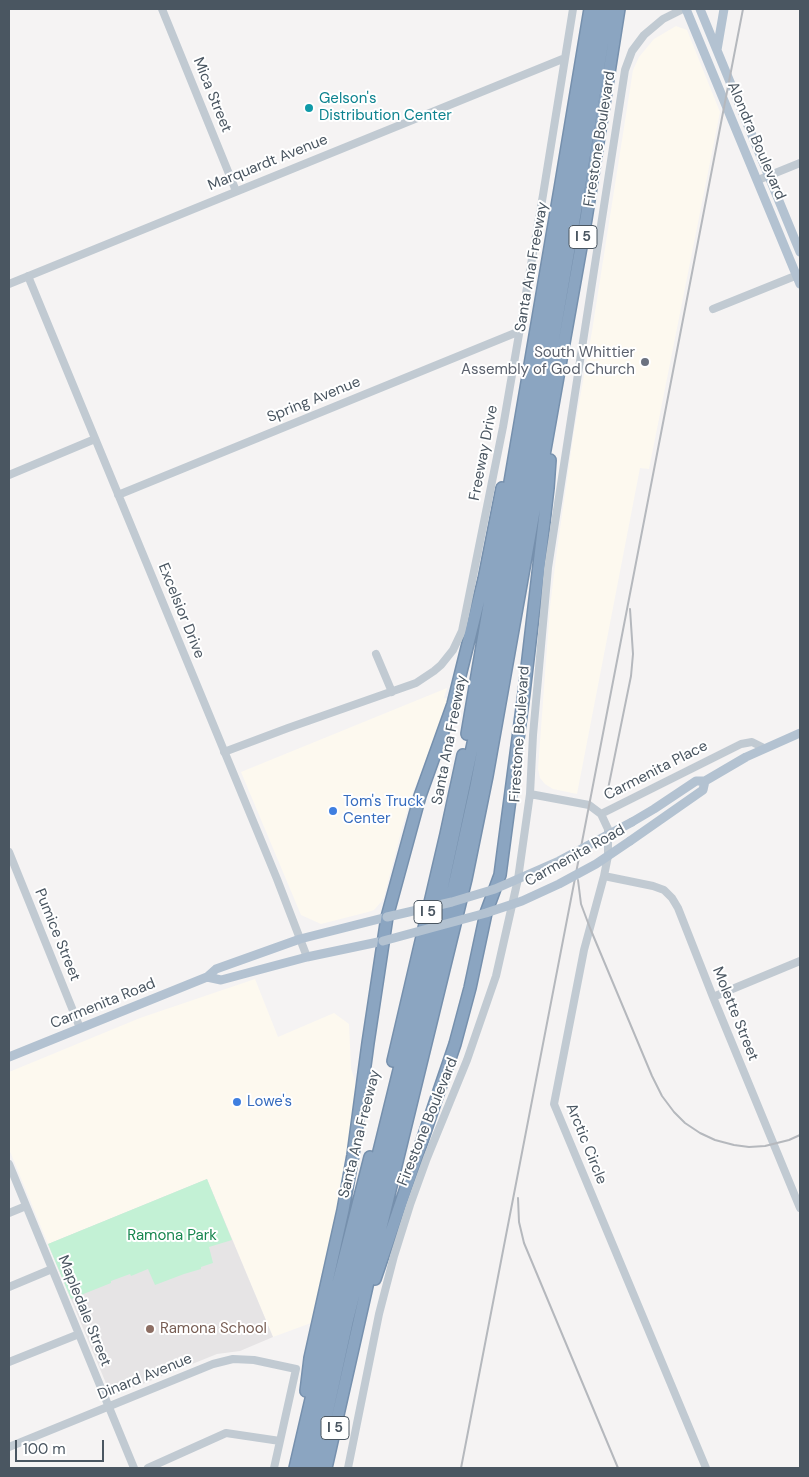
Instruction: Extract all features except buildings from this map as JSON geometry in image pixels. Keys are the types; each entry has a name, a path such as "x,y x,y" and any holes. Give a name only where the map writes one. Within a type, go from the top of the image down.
{"highway":[{"name":"Santa Ana Freeway","path":"295,1468 337,1287 380,1115 469,727 590,9"},
{"path":"304,1468 337,1322 433,930 484,692 540,370 599,9"},
{"path":"315,1468 353,1297 426,1005 476,786 494,690 608,9"},
{"name":"I 5","path":"326,1468 372,1264 466,879 506,672 586,219 619,9"},
{"path":"300,1448 310,1358 352,1164 386,917 420,796 454,704 484,579 505,472 529,372"},
{"path":"343,1389 362,1331 378,1268 455,1044 470,988 486,913 500,875 548,488 554,400"}],"main road":[{"name":"Alondra Boulevard","path":"684,9 799,277"},
{"name":"Alondra Boulevard","path":"700,9 800,252"},
{"path":"716,50 724,9"},
{"name":"Carmenita Road","path":"9,1057 208,977 216,969 300,939 452,902 495,889 559,861 632,822 696,781 706,781 736,762 800,733"},
{"name":"Carmenita Road","path":"208,977 221,980 307,957 383,941 486,913 522,901 596,864 703,790 706,781"}],"street":[{"name":"Mica Street","path":"162,9 236,191"},
{"name":"Freeway Drive","path":"224,752 280,730 416,683 434,671 453,650 462,631 520,331 573,9"},
{"name":"Firestone Boulevard","path":"348,1468 379,1314 394,1256 427,1158 467,1060 496,976 518,880 530,794 548,568 624,70 632,51 644,34 663,19 684,9"},
{"name":"Marquardt Avenue","path":"9,284 565,58"},
{"path":"758,180 800,163"},
{"name":"Excelsior Drive","path":"28,276 307,957"},
{"path":"713,309 799,277"},
{"name":"Spring Avenue","path":"118,495 520,331"},
{"path":"9,475 95,440"},
{"path":"376,654 392,692"},
{"name":"Carmenita Place","path":"530,794 589,806 601,814 741,744 752,742 764,748"},
{"name":"Arctic Circle","path":"601,814 608,829 608,856 584,950 554,1104 706,1468"},
{"name":"Pumice Street","path":"9,853 80,1028"},
{"name":"Molette Street","path":"604,876 664,890 678,908 800,1208"},
{"path":"713,997 800,961"},
{"name":"Mapledale Street","path":"9,1164 134,1468"},
{"path":"9,1213 26,1206"},
{"path":"9,1287 52,1270"},
{"path":"9,1362 78,1334"},
{"name":"Dinard Avenue","path":"9,1447 233,1359 254,1360 296,1369 280,1441"},
{"path":"148,1468 226,1433 280,1441 274,1468"}],"shaded area":[{"path":"676,26 687,30 720,112 649,469 640,468 577,794 553,789 545,784 540,778 538,769 550,607 557,550 574,431 592,331 633,70 639,57 654,39"},
{"name":"Tom's Truck Center","path":"447,688 444,698 449,699 412,795 381,902 374,910 321,924 301,915 241,772"},
{"path":"255,979 278,1037 334,1013 349,1024 351,1068 357,1088 336,1213 311,1323 273,1337 207,1179 48,1244 9,1149 9,1072 140,1018"},
{"path":"207,1179 273,1337 240,1351 217,1354 115,1395 110,1393 48,1244"}],"green space":[{"name":"Ramona Park","path":"207,1179 232,1240 209,1247 213,1263 155,1285 148,1269 111,1281 111,1283 71,1299 48,1244"}],"railway":[{"path":"461,1468 743,9"},
{"path":"607,794 631,676 633,654 630,609"},
{"path":"578,880 581,904 590,928 652,1076 662,1096 674,1112 685,1123 700,1133 715,1140 734,1145 749,1147 765,1146 800,1135"},
{"path":"518,1198 519,1222 524,1243 618,1468"}],"place":[{"name":"Gelson's Distribution Center","path":"309,108"},
{"name":"South Whittier Assembly of God Church","path":"645,362"},
{"name":"Tom's Truck Center","path":"333,811"},
{"name":"Lowe's","path":"237,1102"},
{"name":"Ramona School","path":"150,1329"}]}
